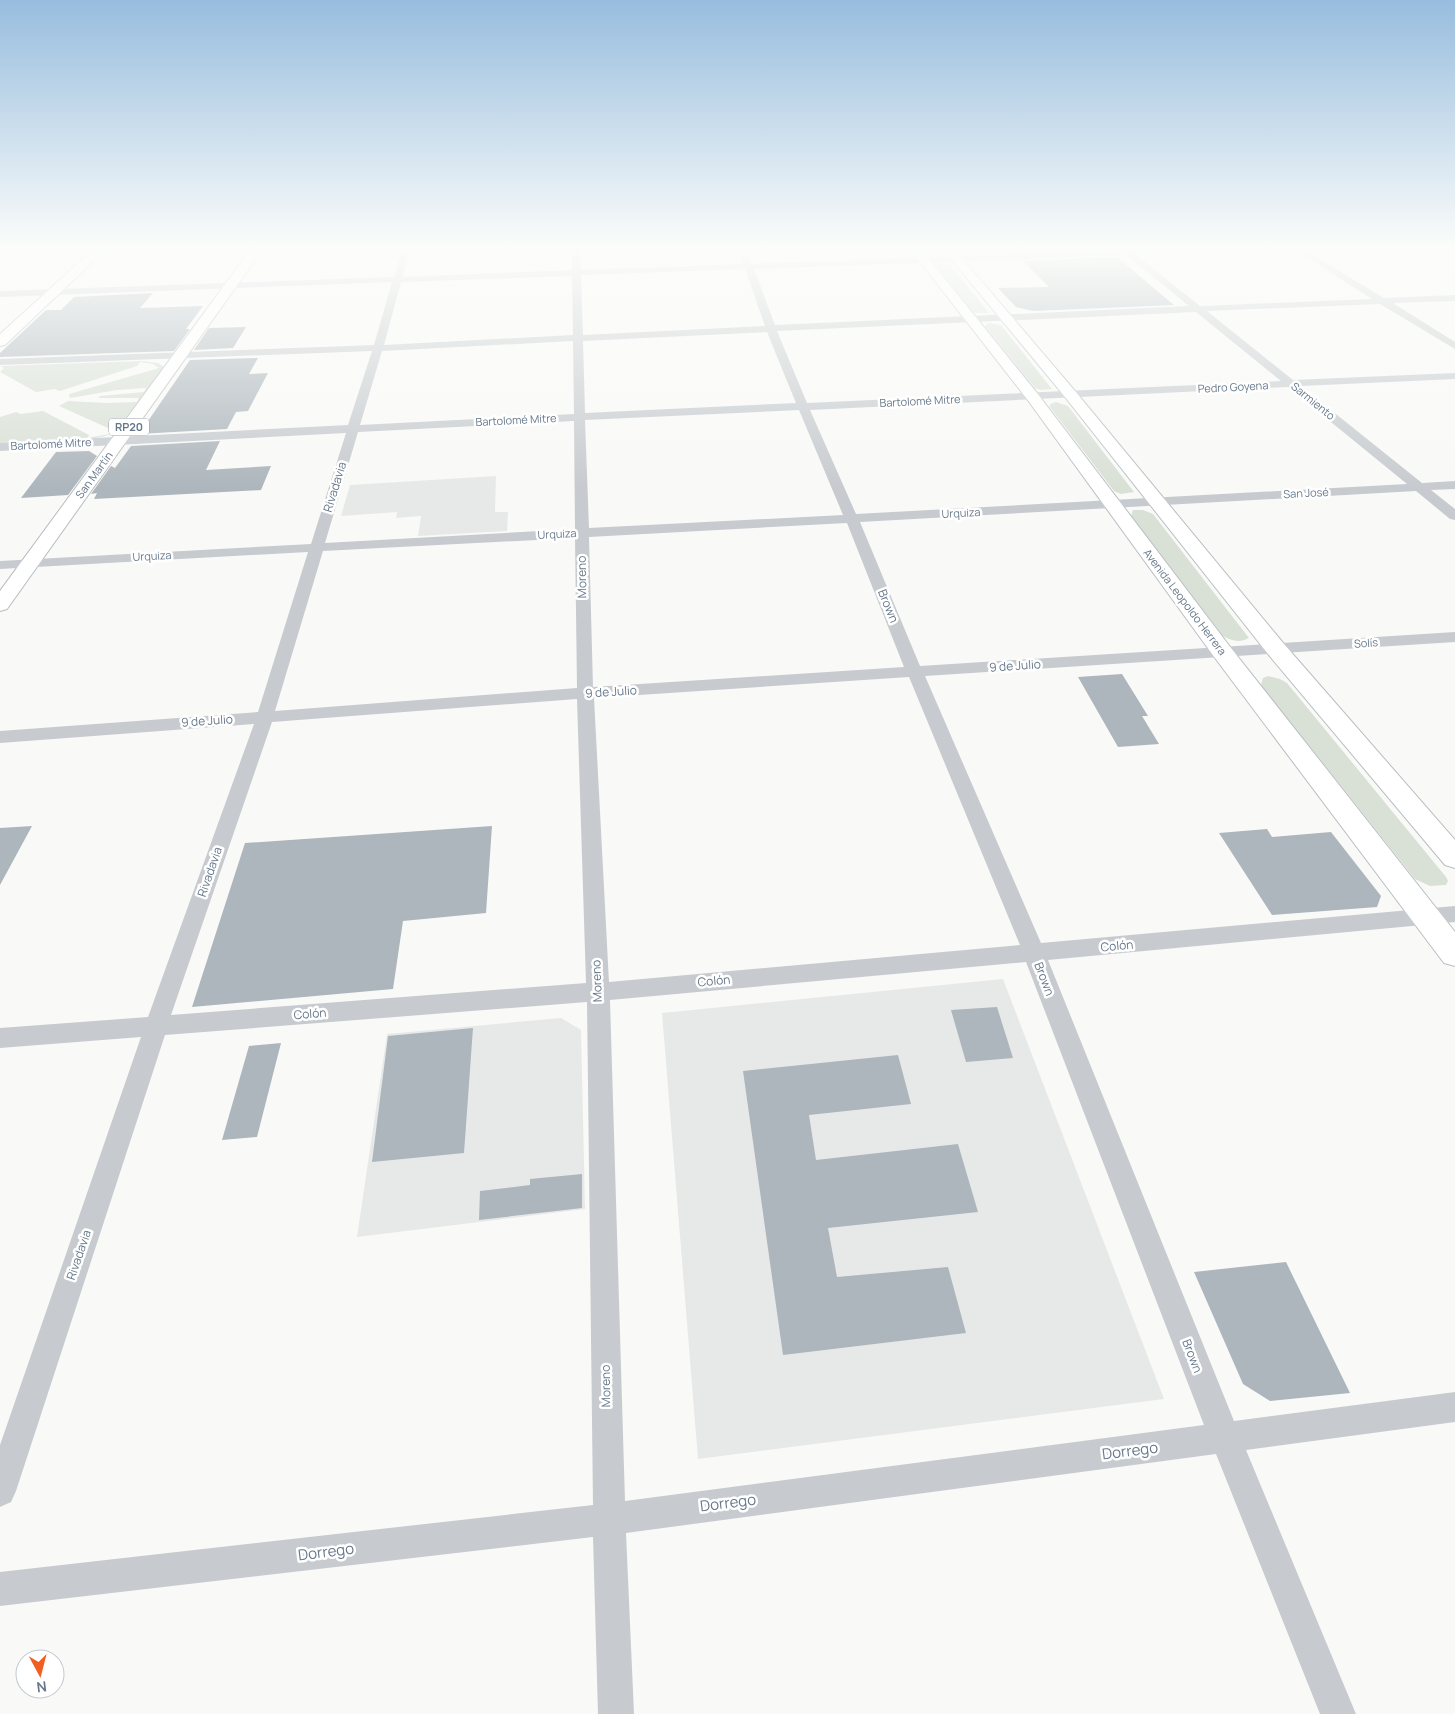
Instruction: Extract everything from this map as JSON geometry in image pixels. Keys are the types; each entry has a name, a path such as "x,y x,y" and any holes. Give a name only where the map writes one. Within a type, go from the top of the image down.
{"street":[{"path":"0,342 14,329"},
{"name":"San Martín","path":"0,605 199,329"},
{"name":"Rivadavia","path":"0,1491 156,1026 265,716 383,329"},
{"name":"Moreno","path":"578,329 585,694 598,992 609,1519 616,1714"},
{"path":"0,362 378,348 771,329"},
{"name":"Brown","path":"771,329 1034,953 1225,1438 1338,1714"},
{"name":"Avenida Leopoldo Herrera","path":"979,329 1032,396 1223,653 1455,954"},
{"path":"1015,329 1158,501 1276,649 1455,858"},
{"name":"Sarmiento","path":"1224,329 1455,516"},
{"path":"1427,329 1455,346"},
{"name":"Pedro Goyena","path":"1032,396 1455,376"},
{"name":"Bartolomé Mitre","path":"0,447 1032,396"},
{"name":"San José","path":"1113,505 1455,485"},
{"name":"Urquiza","path":"0,565 316,546 1113,505"},
{"name":"Solís","path":"1223,653 1455,638"},
{"name":"9 de Julio","path":"0,737 265,716 585,694 1223,653"},
{"name":"Colón","path":"0,1038 598,992 1455,914"},
{"name":"Dorrego","path":"0,1589 609,1519 1455,1407"}],"shaded area":[{"path":"987,329 1004,329 1052,389 1041,390 1035,388"},
{"path":"141,361 158,363 164,367 115,432 105,436 92,439 0,443 0,417 16,412 21,414 43,411 89,435 88,438 109,434 116,428 108,428 59,406 68,401 137,402 139,398 98,398 100,396 144,392 146,388 117,390 70,398 69,394 159,368 153,364 140,362 137,366 60,391 55,389 36,392 0,372 4,368 0,366"},
{"path":"1056,402 1068,406 1134,492 1121,494 1114,491 1049,406"},
{"path":"496,476 495,512 508,512 507,531 418,536 421,516 396,518 397,512 341,516 350,485"},
{"path":"1133,510 1143,510 1153,514 1249,638 1236,641 1223,636 1131,516"},
{"path":"1268,676 1287,683 1446,877 1448,881 1446,885 1430,886 1415,879 1261,685 1263,678"},
{"path":"1003,979 1164,1399 698,1459 662,1013"},
{"path":"561,1018 581,1030 585,1209 357,1237 387,1034"}],"building":[{"path":"26,329 190,329 174,351 0,357 0,353"},
{"path":"208,329 245,329 233,348 194,350"},
{"path":"258,358 249,374 268,373 248,411 236,412 227,429 139,434 190,360"},
{"path":"220,441 206,470 271,466 261,490 94,499 97,493 91,494 111,466 115,468 131,446"},
{"path":"89,451 97,456 68,495 21,498 56,452"},
{"path":"1122,674 1148,716 1142,716 1159,744 1118,747 1078,677"},
{"path":"32,826 0,885 0,828"},
{"path":"492,826 486,913 403,921 393,989 192,1007 245,843"},
{"path":"1267,829 1272,837 1331,832 1381,896 1377,907 1272,915 1219,833"},
{"path":"997,1007 1013,1058 966,1062 951,1010"},
{"path":"473,1028 464,1153 372,1162 388,1036"},
{"path":"281,1043 257,1137 222,1140 249,1046"},
{"path":"898,1055 911,1104 809,1115 816,1160 958,1144 978,1212 828,1228 837,1277 948,1267 966,1333 783,1355 743,1071"},
{"path":"582,1174 582,1208 479,1220 480,1191 530,1185 530,1179"},
{"path":"1286,1262 1350,1393 1270,1401 1243,1384 1194,1272"}]}
